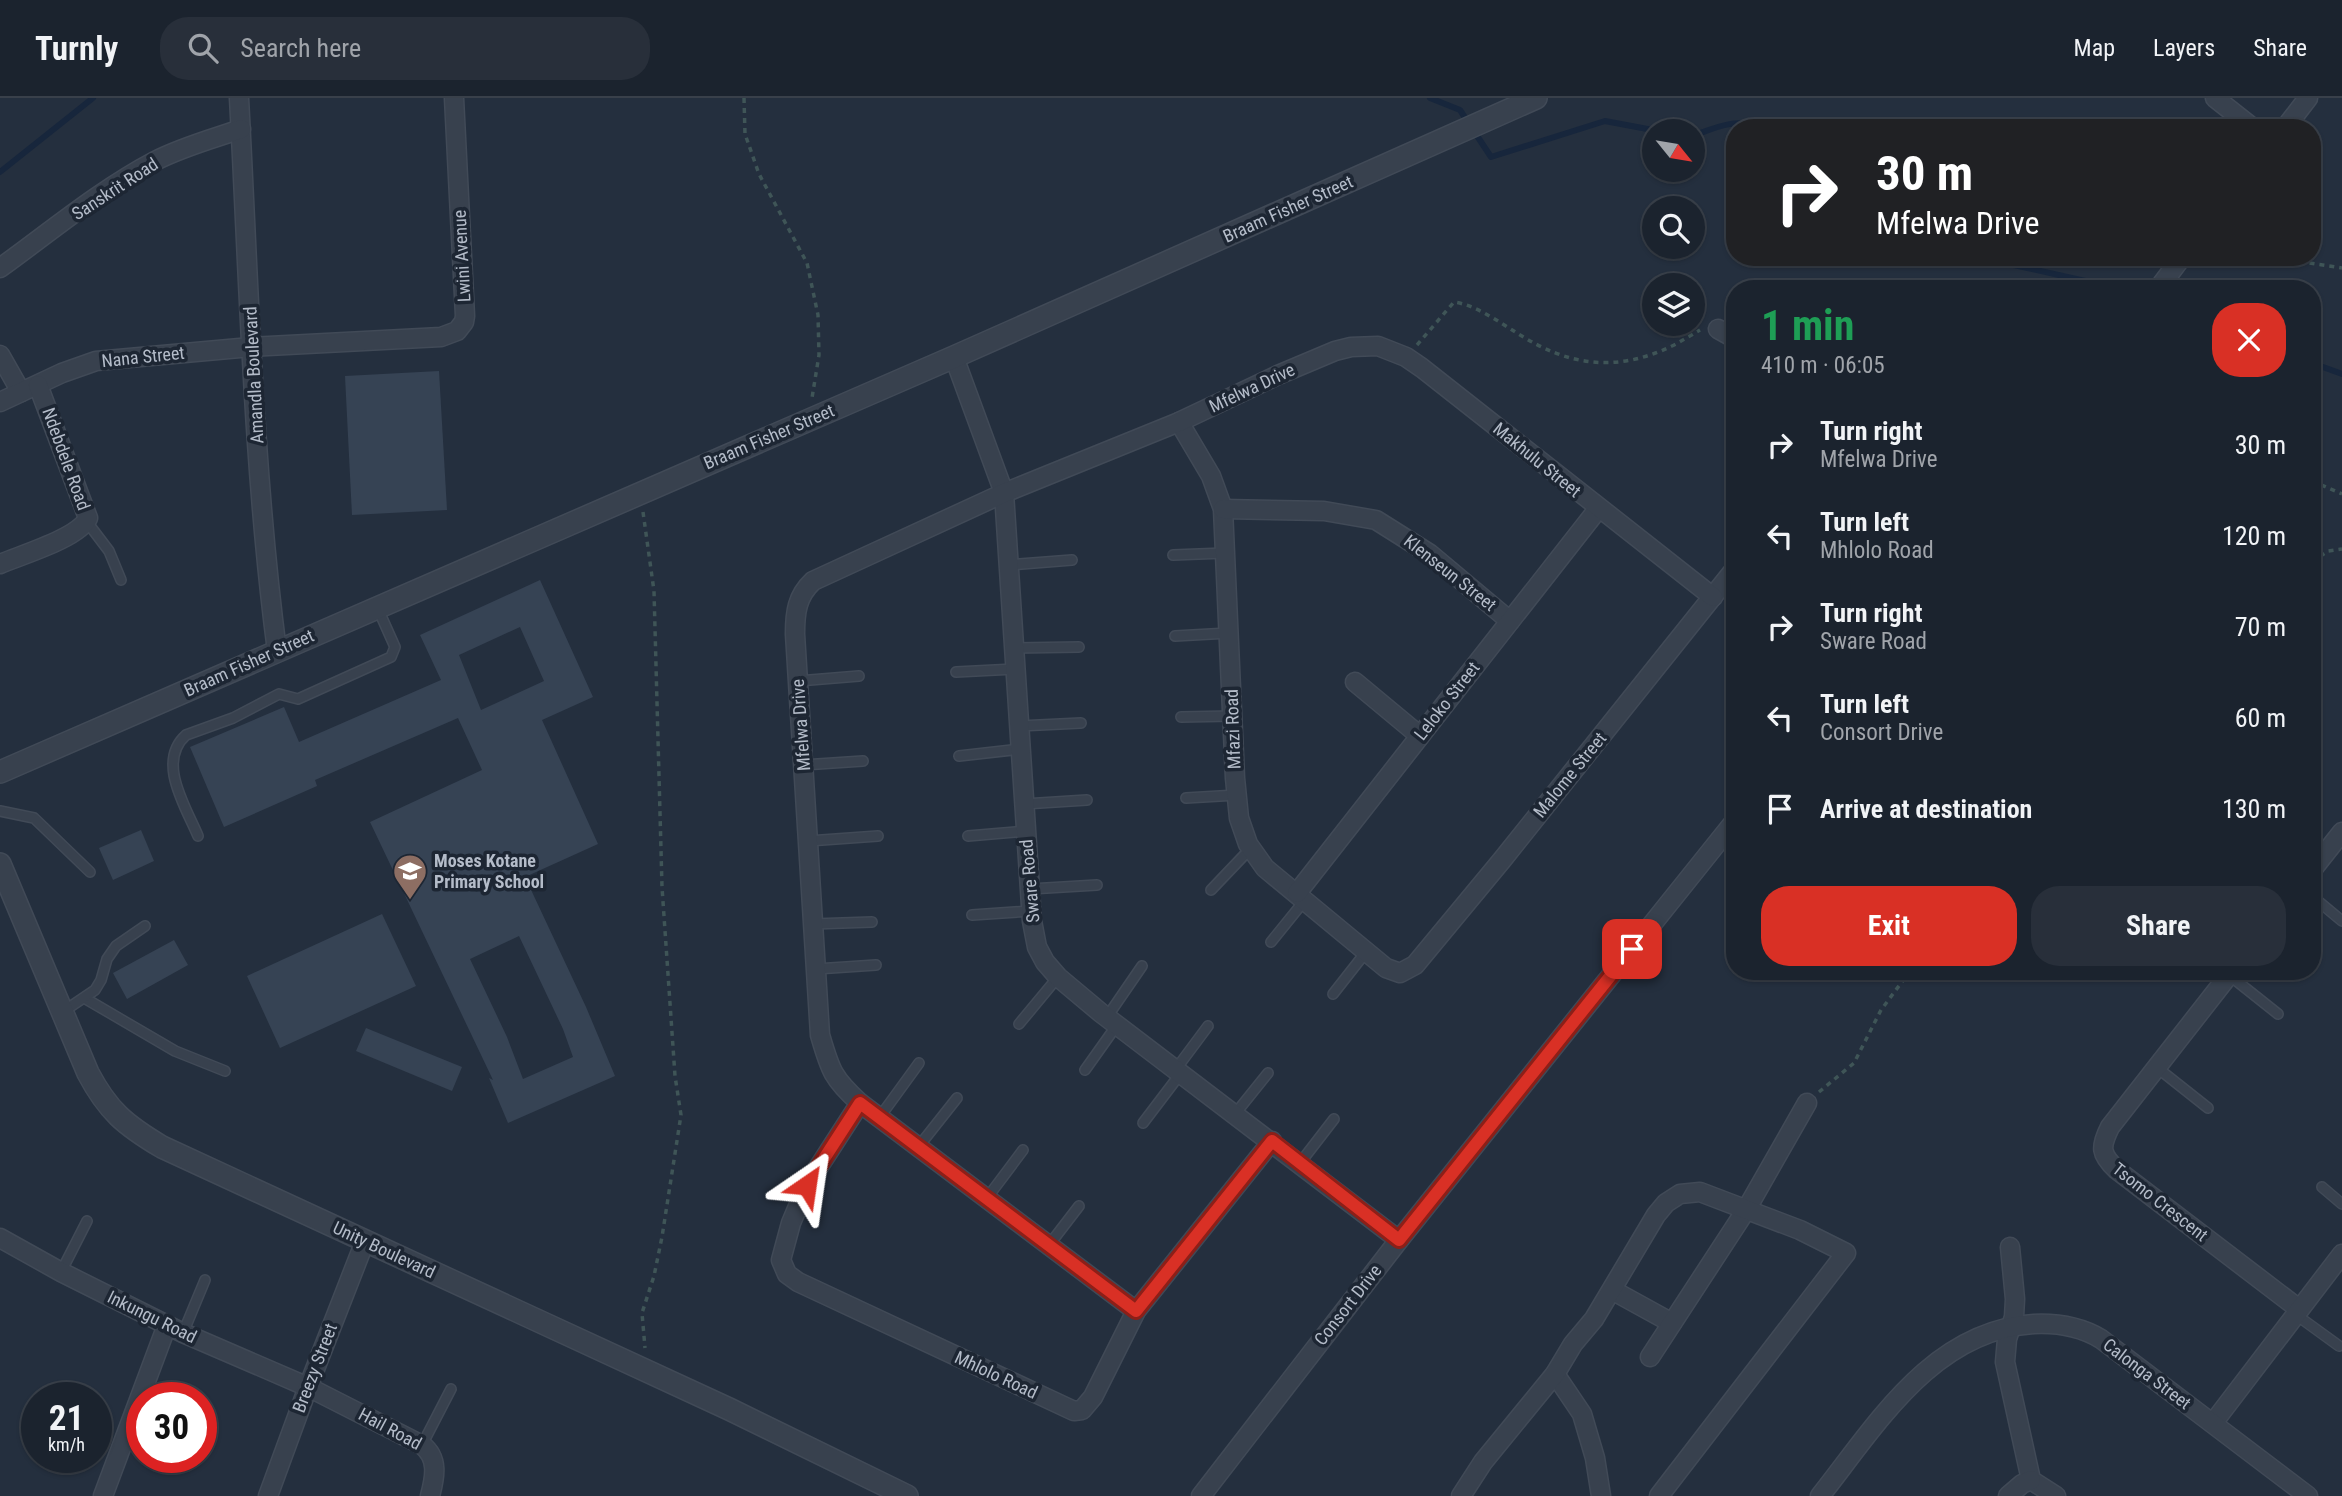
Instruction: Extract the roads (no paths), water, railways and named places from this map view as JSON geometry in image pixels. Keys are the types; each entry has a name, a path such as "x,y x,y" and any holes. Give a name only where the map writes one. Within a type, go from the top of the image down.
{"street":[{"name":"Amandla Boulevard","path":"239,98 264,538 277,651"},
{"name":"Lwini Avenue","path":"251,346 420,339 451,335 462,327 465,316 454,98"},
{"name":"Braam Fisher Street","path":"0,772 954,358 1536,98"},
{"path":"2215,98 2242,119"},
{"path":"2292,119 2308,98"},
{"name":"Sanskrit Road","path":"0,268 155,161 241,129"},
{"name":"Nana Street","path":"0,402 69,370 96,361 251,346"},
{"name":"Makhulu Street","path":"1351,347 1378,346 1406,357 1713,597"},
{"name":"Mfelwa Drive","path":"1136,1311 860,1103 839,1085 829,1065 820,1035 795,614 804,589 813,580 1004,493 1179,422 1335,351 1351,347"},
{"path":"0,355 21,392"},
{"name":"Sware Road","path":"954,358 1004,493 1031,911 1037,947 1058,977 1112,1021 1399,1240"},
{"name":"Ndebdele Road","path":"0,564 72,533 87,522 88,514 38,385"},
{"name":"Mfazi Road","path":"1179,422 1211,475 1223,509 1237,795 1239,817 1251,848 1265,868 1387,968 1400,974"},
{"name":"Klenseun Street","path":"1223,509 1324,510 1376,520 1430,554 1510,621"},
{"name":"Leloko Street","path":"1301,897 1420,736 1598,509"},
{"name":"Malome Street","path":"1400,974 1415,965 1726,580"},
{"path":"1355,682 1420,736"},
{"name":"Consort Drive","path":"1201,1496 1399,1240 1726,832"},
{"path":"2321,859 2342,832"},
{"name":"Unity Boulevard","path":"0,863 88,1073 101,1098 135,1131 162,1147 644,1370 908,1496"},
{"name":"Tsomo Crescent","path":"2224,980 2110,1127 2103,1146 2104,1156 2117,1170 2297,1311"},
{"name":"Mhlolo Road","path":"860,1103 807,1185 791,1223 781,1260 783,1267 792,1278 1074,1411 1082,1410 1093,1397 1136,1311 1272,1141"},
{"path":"1650,1357 1746,1210 1807,1103"},
{"path":"1461,1496 1483,1462 1555,1374 1573,1344 1594,1319 1656,1215 1672,1198 1688,1192 1700,1192 1800,1230 1846,1253 1659,1496"},
{"name":"Inkungu Road","path":"0,1238 175,1329 307,1387"},
{"name":"Breezy Street","path":"268,1496 307,1387 365,1241"},
{"path":"2010,1247 2015,1299 2013,1326 2007,1339 2005,1362 2031,1480 2056,1496"},
{"path":"2213,1423 2342,1254"},
{"path":"1612,1290 1672,1322"},
{"name":"Calonga Street","path":"1820,1496 1918,1377 1946,1354 1969,1340 2013,1326 2045,1324 2089,1332 2308,1496"},
{"path":"103,1496 175,1329"},
{"path":"1555,1374 1582,1414 1595,1458 1601,1496"},
{"name":"Hail Road","path":"307,1387 431,1452 435,1472 430,1496"},
{"path":"2008,1496 2031,1480"}],"lane":[{"path":"87,522 109,551 121,580"},
{"path":"1173,555 1225,553"},
{"path":"1008,565 1072,560"},
{"path":"198,836 175,781 172,763 180,740 186,735 233,718 279,694 298,699 391,657 395,647 377,607"},
{"path":"1175,636 1229,633"},
{"path":"1014,648 1079,648"},
{"path":"956,672 1015,669"},
{"path":"798,681 859,676"},
{"path":"1181,717 1233,716"},
{"path":"1019,726 1081,723"},
{"path":"959,756 1021,749"},
{"path":"803,765 863,761"},
{"path":"1186,798 1237,795"},
{"path":"1024,804 1087,800"},
{"path":"0,811 34,818 90,872"},
{"path":"968,836 1026,831"},
{"path":"808,841 878,836"},
{"path":"1210,890 1251,848"},
{"path":"1030,889 1097,885"},
{"path":"1271,942 1301,897"},
{"path":"2321,904 2342,921"},
{"path":"972,915 1031,911"},
{"path":"813,924 872,922"},
{"path":"62,1012 86,999 95,990 107,959 116,946 145,926"},
{"path":"1333,994 1367,951"},
{"path":"816,969 876,965"},
{"path":"1085,1070 1142,966"},
{"path":"1019,1024 1058,977"},
{"path":"2238,980 2278,1014"},
{"path":"86,999 175,1051 225,1071"},
{"path":"1143,1123 1208,1026"},
{"path":"879,1118 919,1063"},
{"path":"2155,1066 2208,1108"},
{"path":"1235,1114 1268,1073"},
{"path":"919,1146 957,1098"},
{"path":"1300,1163 1334,1119"},
{"path":"987,1198 1023,1150"},
{"path":"2322,1187 2342,1203"},
{"path":"1049,1245 1079,1206"},
{"path":"61,1272 87,1221"},
{"path":"175,1329 205,1280"},
{"path":"2297,1311 2339,1346"},
{"path":"422,1445 451,1389"}],"waterway":[{"path":"0,172 93,98"},
{"path":"1430,98 1460,110 1491,157 1605,121 1642,128"},
{"path":"1705,131 1726,126"},
{"path":"2018,266 2081,280"},
{"path":"2321,366 2342,374"}],"place":[{"name":"Moses Kotane Primary School","path":"410,901"}]}
